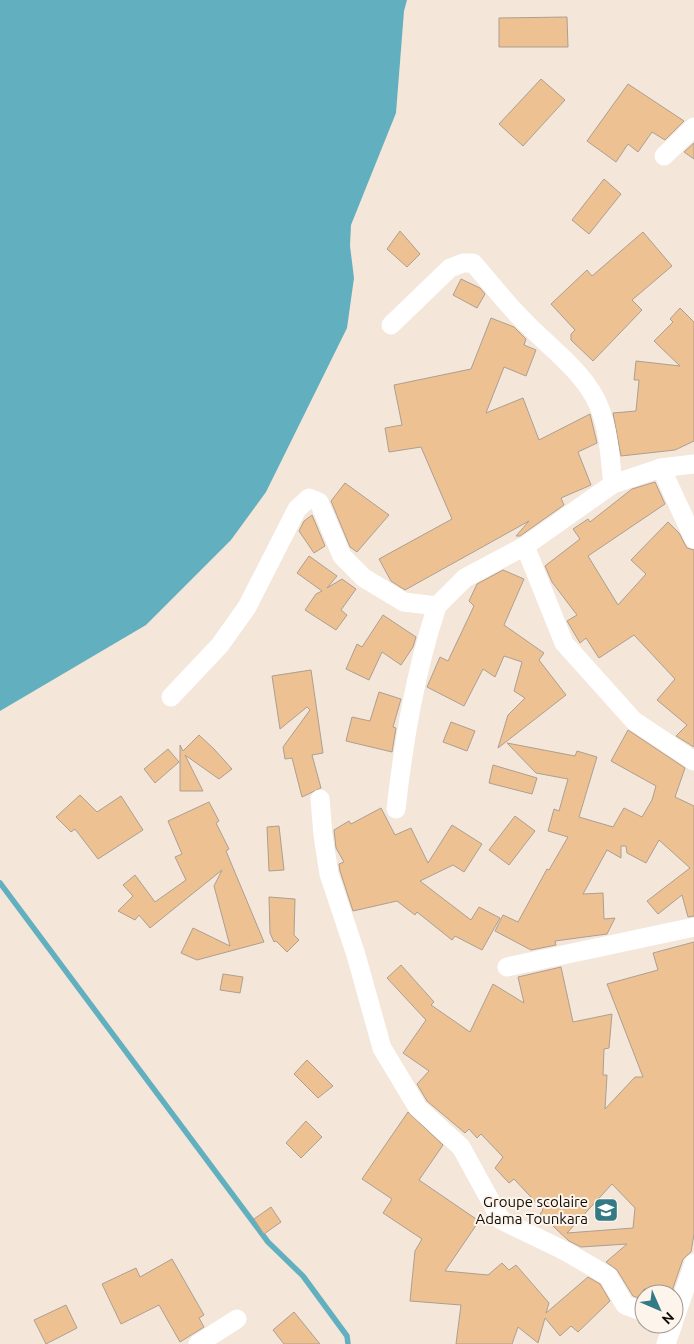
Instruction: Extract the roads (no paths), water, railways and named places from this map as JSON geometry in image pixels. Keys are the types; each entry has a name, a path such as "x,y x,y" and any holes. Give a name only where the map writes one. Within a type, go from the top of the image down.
{"street":[{"path":"664,156 694,126"},
{"path":"391,325 450,268 463,263 473,264 525,323 559,354 590,390 600,408 606,434 613,484"},
{"path":"396,809 404,743 421,655 437,606 465,578 525,546 613,484 661,468 694,464"},
{"path":"661,468 694,539"},
{"path":"171,697 220,645 247,607 297,509 309,498 319,502 342,556 364,578 404,602 437,606"},
{"path":"525,546 564,643 634,721 694,761"},
{"path":"320,799 329,874 356,955 382,1048 418,1108 461,1147 501,1220 608,1276 625,1305 634,1308"},
{"path":"507,967 694,928"},
{"path":"684,1291 694,1262"},
{"path":"198,1344 237,1319"}],"water":[{"path":"0,0 407,0 404,11 396,113 351,225 350,246 354,278 347,328 266,492 231,540 146,625 0,711"}],"waterway":[{"path":"0,883 268,1242 303,1276 347,1336 348,1344"}],"place":[{"name":"Groupe scolaire Adama Tounkara","path":"606,1210"}]}
